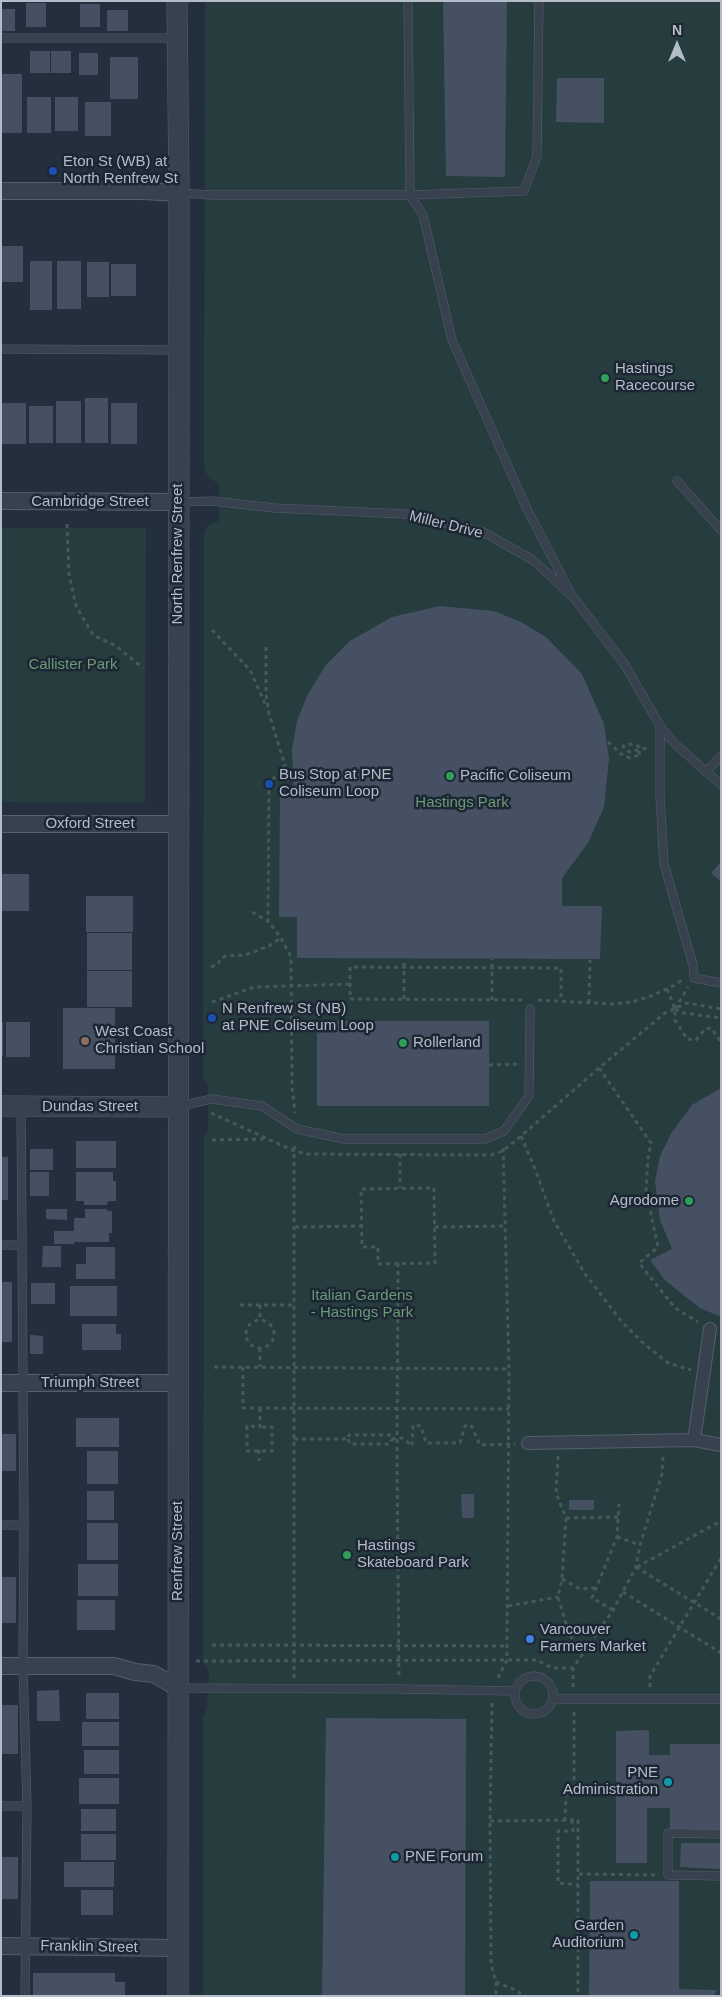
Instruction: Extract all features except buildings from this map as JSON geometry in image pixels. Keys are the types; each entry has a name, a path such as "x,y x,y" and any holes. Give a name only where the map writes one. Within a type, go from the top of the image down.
{"street":[{"name":"North Renfrew Street","path":"177,1 179,193 178,1107"},
{"path":"1,191 143,191 179,193"},
{"name":"Cambridge Street","path":"1,501 178,502"},
{"name":"Oxford Street","path":"1,824 178,824"},
{"name":"Dundas Street","path":"11,1106 178,1107"},
{"name":"Renfrew Street","path":"178,1107 178,1996"},
{"path":"694,1440 710,1329"},
{"name":"Triumph Street","path":"1,1383 178,1383"},
{"path":"528,1442 694,1440 721,1445"},
{"path":"1,1666 114,1666 135,1672 154,1674 178,1688"},
{"name":"Franklin Street","path":"1,1946 178,1948"}],"lane":[{"path":"408,1 410,195 423,215 452,340 527,509 574,598"},
{"path":"179,193 211,195 410,195 524,191 537,156 538,1"},
{"path":"1,38 177,38"},
{"path":"1,350 179,350"},
{"path":"677,481 721,530"},
{"name":"Miller Drive","path":"178,502 212,501 274,508 404,514 483,532 533,560 574,598 626,666 660,726 673,742 721,785"},
{"path":"660,726 660,797 664,864 693,965 694,978 721,983"},
{"path":"706,772 721,756"},
{"path":"178,1107 212,1099 262,1106 297,1129 344,1139 485,1139 504,1131 529,1096 530,1009"},
{"path":"11,1106 20,1245 24,1525 23,1666 27,1806 25,1996"},
{"path":"1,1245 20,1245"},
{"path":"1,1525 24,1525"},
{"path":"533,1675 539,1676 550,1683 552,1699 548,1708 542,1712 529,1714 518,1706 515,1701 515,1691 522,1679 533,1675"},
{"path":"178,1688 515,1691"},
{"path":"552,1699 721,1699"},
{"path":"1,1806 27,1806"},
{"path":"721,1834 668,1833 668,1875 721,1876"}],"path":[{"path":"67,524 69,574 76,606 93,635 116,646 144,668"},
{"path":"212,630 250,670 269,714 285,765 269,784 268,921"},
{"path":"266,646 266,693 269,714"},
{"path":"608,742 621,754 630,758 639,755 640,747 631,744 623,746 629,752 660,746"},
{"path":"252,912 268,921 281,938 291,957 292,1086 297,1129 294,1151 294,1688"},
{"path":"211,967 218,964 221,958 245,955 269,946 281,938"},
{"path":"404,959 404,999"},
{"path":"492,959 492,1000"},
{"path":"589,1004 590,960"},
{"path":"560,1000 560,968 350,968 350,999 560,1000 589,1004 612,1004 632,1002 673,986"},
{"path":"674,1009 694,978"},
{"path":"212,1002 254,987 350,984"},
{"path":"667,989 674,1009 675,1020 687,1039 696,1040 705,1030 712,1028 721,1042"},
{"path":"562,1102 599,1068 665,1013 687,1004 721,1009"},
{"path":"674,1009 684,1013 721,1018"},
{"path":"489,1064 529,1064"},
{"path":"599,1068 651,1143 646,1190 658,1247 639,1263 675,1308 710,1329"},
{"path":"178,1107 212,1114 266,1139 212,1140"},
{"path":"496,1996 496,1982 491,1964 490,1821 492,1690 507,1660 508,1606 509,1369 504,1131"},
{"path":"521,1136 554,1221 585,1274 622,1322 668,1364 703,1373"},
{"path":"400,1154 400,1188"},
{"path":"400,1188 434,1188 435,1263 378,1264 378,1247 362,1248 361,1189 400,1188"},
{"path":"295,1227 361,1226"},
{"path":"435,1227 507,1226"},
{"path":"398,1263 399,1689"},
{"path":"240,1305 295,1304"},
{"path":"260,1305 260,1320"},
{"path":"260,1320 271,1325 274,1334 272,1342 260,1348 252,1346 246,1334 250,1325 260,1320"},
{"path":"260,1348 260,1367"},
{"path":"214,1367 509,1369"},
{"path":"244,1367 243,1408 509,1409"},
{"path":"260,1408 260,1427"},
{"path":"247,1426 260,1427 272,1427 272,1451 247,1451 247,1426"},
{"path":"392,1439 403,1438 412,1446 413,1426 421,1426 426,1443 460,1443 465,1426 471,1426 480,1445 508,1445 528,1442"},
{"path":"348,1439 349,1435 391,1435 392,1439"},
{"path":"294,1439 348,1439"},
{"path":"348,1439 350,1444 390,1444 392,1439"},
{"path":"565,1820 566,1793 574,1792 573,1668 613,1610 636,1568 640,1544 662,1474 664,1440"},
{"path":"559,1442 556,1493 566,1518 562,1579 558,1597 570,1634 583,1652"},
{"path":"259,1450 259,1460"},
{"path":"613,1610 592,1598 617,1537 619,1504"},
{"path":"566,1518 619,1517"},
{"path":"636,1568 721,1521"},
{"path":"617,1537 640,1544"},
{"path":"650,1676 721,1558"},
{"path":"636,1568 721,1619"},
{"path":"562,1579 580,1589 595,1588"},
{"path":"623,1592 721,1653"},
{"path":"508,1606 558,1597"},
{"path":"212,1645 507,1646"},
{"path":"203,1660 537,1660 552,1668 573,1668"},
{"path":"572,1820 573,1831 558,1831 558,1884 579,1885"},
{"path":"490,1821 578,1820 578,1996"},
{"path":"579,1874 668,1875"},
{"path":"496,1982 518,1991 522,1996"}],"green space":[{"name":"Hastings Park","path":"205,1 721,1 721,1996 203,1996 203,1718 207,1707 209,1672 203,1661 204,1140 208,1128 208,1086 203,1078 204,533 207,526 219,521 219,484 209,478 204,468"},
{"name":"Callister Park","path":"1,528 146,528 145,803 1,802"}],"place":[{"name":"Eton St (WB) at North Renfrew St","path":"53,171"},
{"name":"Hastings Racecourse","path":"605,378"},
{"name":"Pacific Coliseum","path":"450,776"},
{"name":"Bus Stop at PNE Coliseum Loop","path":"269,784"},
{"name":"N Renfrew St (NB) at PNE Coliseum Loop","path":"212,1018"},
{"name":"West Coast Christian School","path":"85,1041"},
{"name":"Rollerland","path":"403,1043"},
{"name":"Agrodome","path":"689,1201"},
{"name":"Hastings Skateboard Park","path":"347,1555"},
{"name":"Vancouver Farmers Market","path":"530,1639"},
{"name":"PNE Administration","path":"668,1782"},
{"name":"PNE Forum","path":"395,1857"},
{"name":"Garden Auditorium","path":"634,1935"}],"park label":[{"name":"Italian Gardens - Hastings Park","path":"362,1304"}]}
